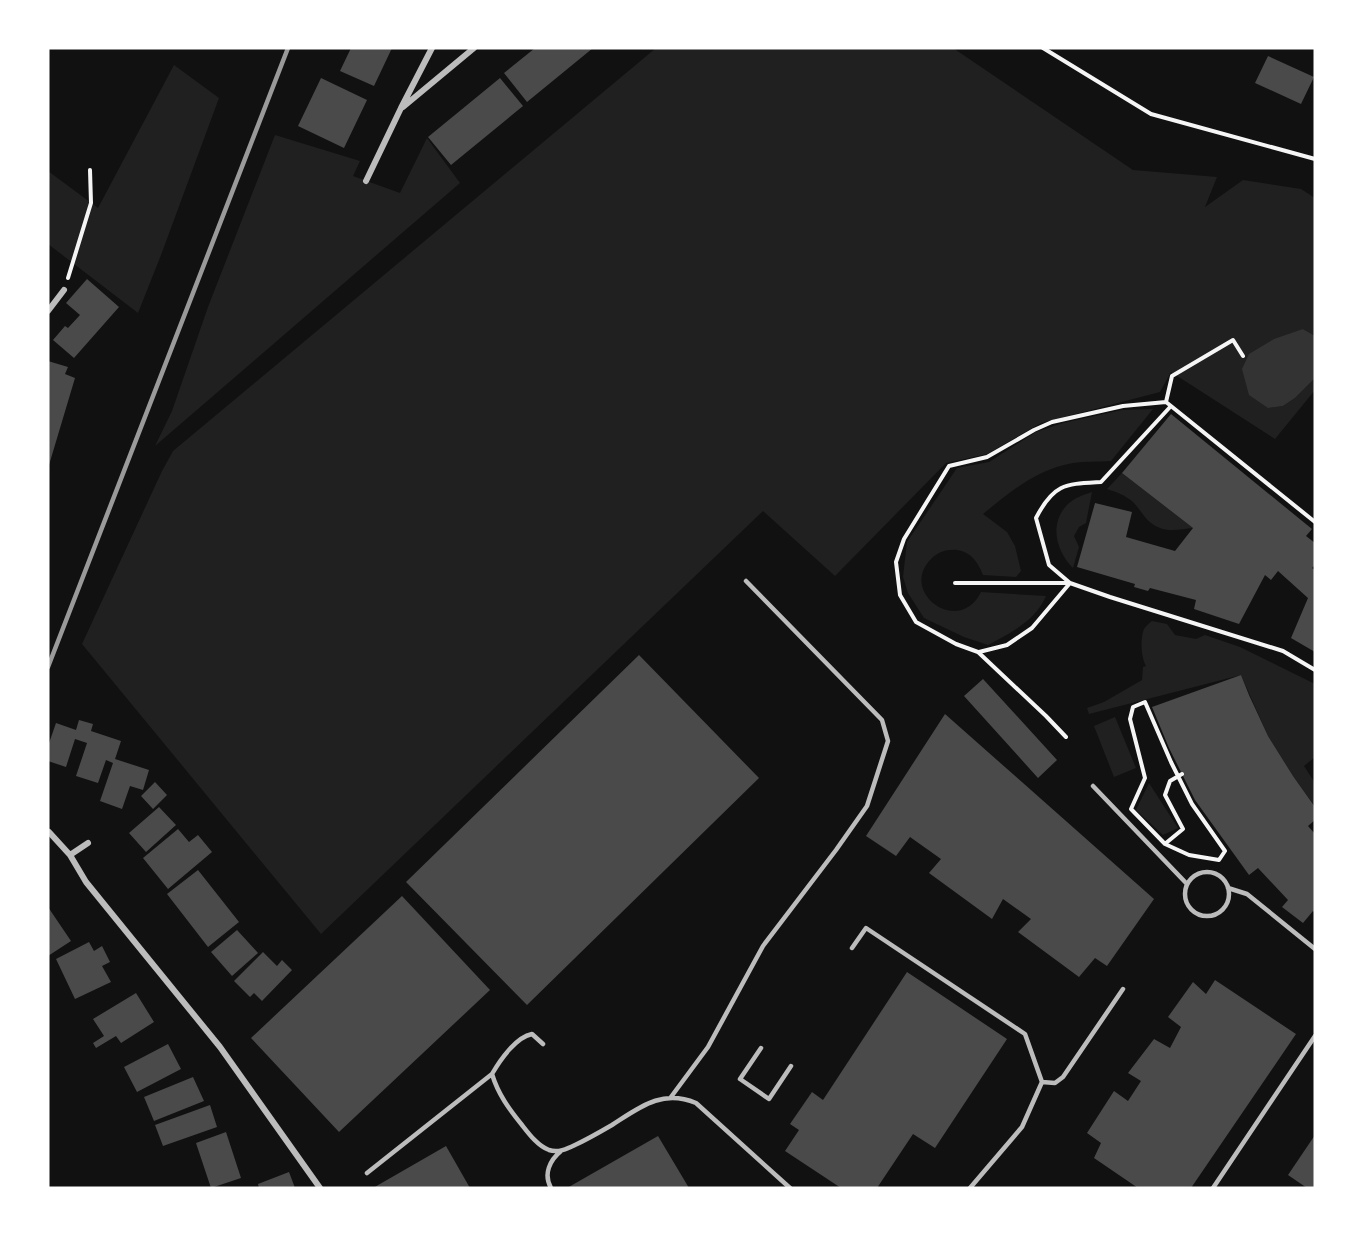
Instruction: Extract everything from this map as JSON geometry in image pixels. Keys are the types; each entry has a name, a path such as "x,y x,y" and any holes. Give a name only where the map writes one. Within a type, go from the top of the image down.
{"street":[{"path":"366,181 432,48"},
{"path":"401,108 474,48"},
{"path":"48,310 64,290"},
{"path":"50,832 70,855 86,882 219,1047 320,1188"},
{"path":"70,855 88,843"}],"lane":[{"path":"671,1097 708,1047 763,946 867,806 888,741 882,720 746,581"},
{"path":"1093,786 1187,884"},
{"path":"1209,872 1221,877 1228,888 1227,903 1216,914 1201,915 1188,906 1185,899 1187,884 1196,874 1209,872"},
{"path":"1228,888 1247,894 1315,949"},
{"path":"852,948 866,928 1025,1034 1042,1082 1022,1127 970,1188"},
{"path":"1042,1082 1054,1083 1063,1077 1123,989"},
{"path":"367,1173 492,1074 499,1061 525,1035 532,1034 543,1044"},
{"path":"1213,1188 1315,1036"},
{"path":"761,1048 740,1079 769,1099 791,1066"},
{"path":"492,1074 503,1100 528,1133 540,1145 550,1150 561,1151"},
{"path":"551,1188 548,1174 553,1157 590,1138 644,1104 671,1097 685,1098 696,1103 790,1188"}],"path":[{"path":"1043,48 1151,114 1315,159"},
{"path":"64,290 91,203 90,170"},
{"path":"1166,402 1172,376 1233,340 1243,356"},
{"path":"1066,737 978,652 956,644 916,622 900,595 896,561 904,539 950,466 987,457 1052,422 1123,406 1166,402 1315,522"},
{"path":"1070,583 1049,565 1036,518 1043,504 1058,489 1074,484 1101,482 1171,406"},
{"path":"955,583 1070,583 1283,651 1315,670"},
{"path":"978,652 1008,645 1032,628 1070,583"},
{"path":"1145,702 1180,775 1192,804 1225,851 1219,860 1189,855 1165,844 1131,809 1145,778 1130,719 1133,707 1145,702"},
{"path":"1165,844 1183,829 1165,795 1170,781 1180,775"},
{"path":"1221,846 1226,843"}],"shaded area":[{"path":"656,48 953,48 1133,170 1217,177 1205,207 1243,180 1301,189 1315,198 1315,336 1303,329 1268,408 1283,406 1295,398 1315,378 1315,390 1275,439 1171,372 1160,392 1041,423 987,454 946,463 835,576 763,511 321,934 82,644 173,451"},
{"path":"174,65 219,98 138,313 48,244 48,171 98,208"},
{"path":"275,135 360,161 353,176 400,193 427,138 460,183 155,446 172,411 208,307"},
{"path":"1303,329 1315,336 1315,378 1295,398 1283,406 1268,408 1249,395 1242,369 1249,354 1274,339"},
{"path":"1153,409 1111,461 1073,463 1048,470 1014,490 983,514 1007,532 1015,546 1021,571 1016,577 983,575 973,558 957,550 937,554 923,572 922,584 927,596 935,605 947,610 959,610 971,605 981,592 1046,596 1042,605 1029,619 1014,631 988,645 964,637 924,618 908,593 903,577 907,542 957,468 989,462 1036,432 1063,423 1122,410"},
{"path":"1122,473 1193,528 1172,530 1155,526 1130,500 1107,489"},
{"path":"1092,492 1086,523 1079,527 1074,536 1079,547 1073,568 1059,546 1058,520 1067,505"},
{"path":"1152,621 1167,624 1175,635 1196,639 1205,635 1240,647 1315,684 1315,757 1304,766 1315,783 1315,805 1293,776 1268,736 1241,675 1089,714 1087,708 1104,702 1142,680 1143,667 1146,666 1142,653 1142,638 1144,629"},
{"path":"1115,717 1136,768 1114,777 1094,726"},
{"path":"1149,783 1178,828 1163,835 1136,810"}],"building":[{"path":"351,48 392,48 374,86 340,71"},
{"path":"535,48 593,48 527,102 504,73"},
{"path":"1268,56 1314,77 1301,104 1255,83"},
{"path":"321,78 367,100 344,148 298,126"},
{"path":"500,78 523,106 451,165 428,137"},
{"path":"87,279 119,307 74,358 53,340 65,326 68,328 80,315 66,303"},
{"path":"48,361 68,367 65,374 75,378 49,465"},
{"path":"1171,414 1312,529 1306,536 1315,543 1315,565 1312,568 1315,570 1315,652 1291,638 1308,598 1278,571 1271,580 1265,575 1239,624 1194,609 1196,600 1150,588 1148,591 1134,587 1135,584 1077,567 1095,503 1132,512 1126,537 1175,551 1193,528 1122,473"},
{"path":"639,655 759,778 527,1005 406,882"},
{"path":"1241,675 1268,736 1315,807 1315,820 1308,826 1315,834 1315,913 1313,911 1303,923 1282,907 1288,900 1258,868 1249,875 1195,800 1152,707"},
{"path":"983,679 1057,760 1038,778 964,696"},
{"path":"945,714 1154,899 1107,966 1095,958 1079,977 1018,932 1031,919 1003,899 992,919 929,873 941,859 910,837 896,856 866,836"},
{"path":"79,720 93,724 91,731 121,741 115,759 149,770 143,790 130,786 122,809 100,801 113,763 106,760 98,783 76,776 87,743 75,739 66,767 48,761 48,746 56,723 76,730"},
{"path":"155,782 167,795 153,809 141,796"},
{"path":"159,807 176,825 146,852 129,833"},
{"path":"178,829 189,842 198,835 212,852 168,889 143,858"},
{"path":"198,870 239,922 208,947 167,894"},
{"path":"402,896 490,990 339,1132 251,1038"},
{"path":"48,907 71,941 48,956"},
{"path":"237,930 258,953 232,976 211,952"},
{"path":"89,942 94,951 102,946 110,962 102,966 111,982 75,999 56,959"},
{"path":"263,952 277,966 282,960 292,970 262,1001 254,993 250,997 234,981"},
{"path":"907,972 1007,1039 935,1148 913,1134 877,1188 841,1188 785,1151 799,1130 790,1124 812,1092 823,1100"},
{"path":"1215,980 1296,1034 1191,1188 1138,1188 1094,1158 1101,1143 1087,1133 1114,1091 1128,1101 1141,1081 1128,1073 1154,1039 1170,1048 1181,1027 1168,1017 1193,982 1206,994"},
{"path":"136,993 154,1022 121,1043 116,1036 96,1048 93,1043 104,1036 93,1019"},
{"path":"168,1044 181,1069 137,1092 124,1067"},
{"path":"193,1077 204,1101 154,1121 144,1097"},
{"path":"210,1105 217,1127 163,1146 155,1125"},
{"path":"226,1132 241,1178 211,1188 196,1143"},
{"path":"1315,1135 1315,1188 1307,1188 1288,1175"},
{"path":"658,1136 689,1188 567,1188"},
{"path":"446,1146 470,1188 373,1188"},
{"path":"289,1172 295,1188 259,1188 258,1184"}],"railway":[{"path":"48,667 288,48"}]}
